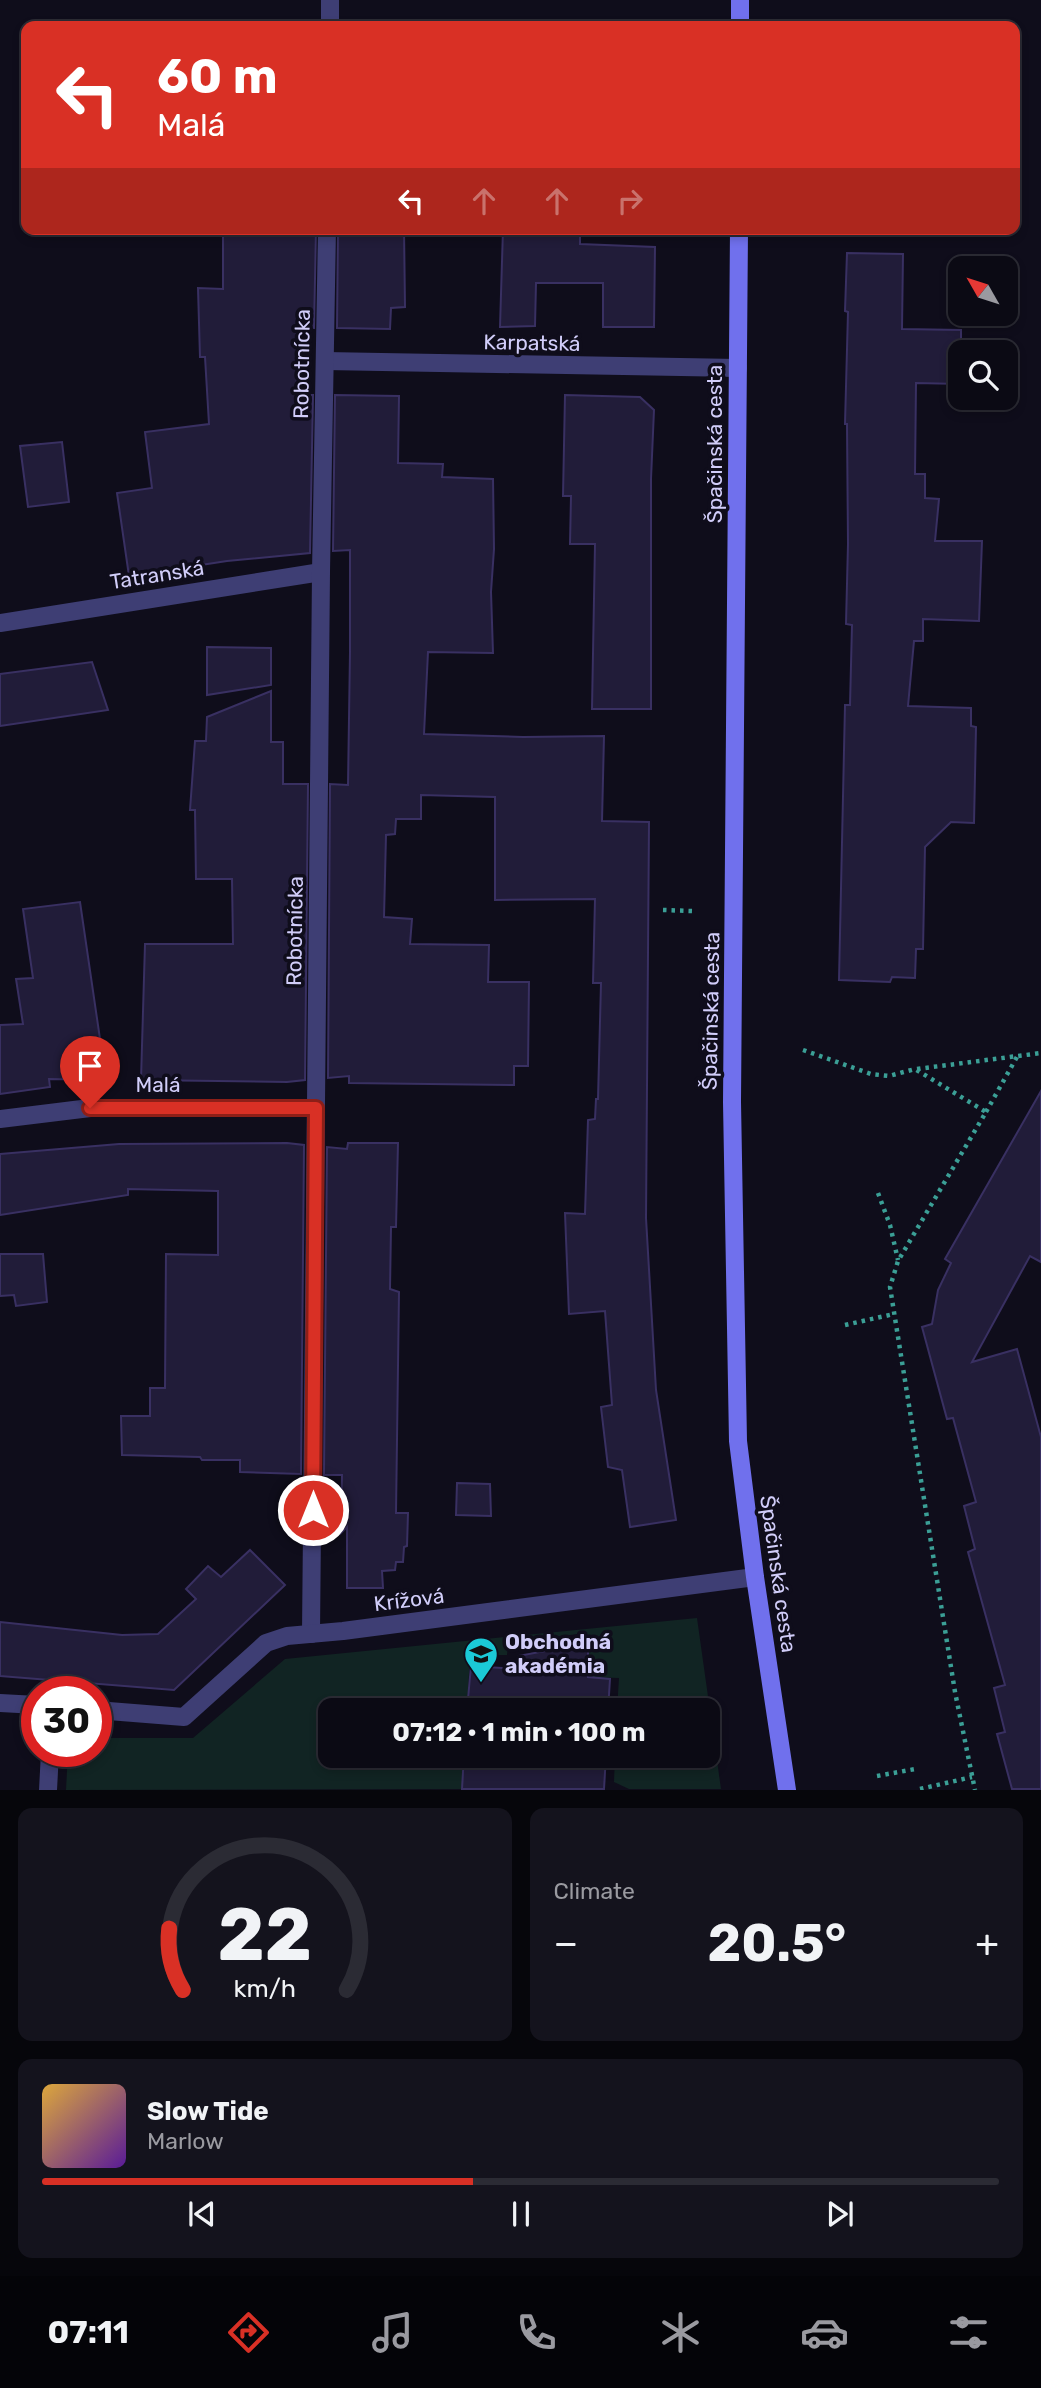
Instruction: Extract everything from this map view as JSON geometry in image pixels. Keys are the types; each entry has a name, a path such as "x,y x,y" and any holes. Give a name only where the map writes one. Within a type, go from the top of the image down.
{"street":[{"path":"330,0 330,21"},
{"path":"740,0 740,21"},
{"name":"Robotnícka","path":"311,1633 327,235"},
{"name":"Špačinská cesta","path":"739,235 732,1102 738,1441 754,1577 787,1790"},
{"name":"Karpatská","path":"325,361 738,368"},
{"name":"Tatranská","path":"0,623 321,572"},
{"name":"Malá","path":"0,1119 90,1108 316,1108"},
{"name":"Krížová","path":"112,1711 184,1717 266,1643 288,1636 754,1577"},
{"path":"0,1703 21,1704"},
{"path":"48,1790 50,1767"}],"path":[{"path":"663,910 692,911"},
{"path":"803,1050 871,1074 889,1076 915,1069 1041,1053"},
{"path":"975,1790 955,1692 890,1287 898,1261 1018,1055"},
{"path":"915,1069 986,1112"},
{"path":"878,1193 890,1225 898,1261"},
{"path":"845,1325 894,1314"},
{"path":"877,1776 915,1769"},
{"path":"920,1788 972,1777"}],"green space":[{"name":"Obchodná akadémia","path":"697,1618 708,1698 618,1698 619,1678 588,1677 588,1643 584,1633 508,1644 507,1655 470,1655 468,1698 318,1698 318,1768 463,1768 462,1789 66,1790 67,1767 112,1767 112,1738 193,1738 285,1659"},
{"name":"Obchodná akadémia","path":"615,1768 718,1768 721,1789 629,1789 614,1782"}],"building":[{"path":"223,235 316,235 314,328 296,327 297,395 313,395 310,553 227,561 129,576 117,493 152,488 145,432 209,424 205,357 200,357 198,288 223,289"},
{"path":"338,235 404,235 405,307 391,308 390,329 337,328"},
{"path":"503,235 580,235 580,244 655,247 654,327 603,327 603,283 536,283 535,326 500,327"},
{"path":"847,253 903,254 902,329 961,330 961,340 948,340 948,384 916,383 915,474 925,474 925,498 939,499 935,541 982,541 979,621 923,619 923,641 914,641 908,706 971,708 971,726 976,727 974,823 951,822 925,847 923,949 916,949 915,978 892,977 890,982 839,980 845,705 850,705 852,625 846,624 848,544 845,424 848,312 845,311"},
{"path":"335,395 399,396 398,463 443,464 442,477 493,479 493,653 428,652 424,734 604,736 602,821 649,822 646,1218 656,1390 676,1520 630,1527 622,1470 608,1467 601,1407 612,1405 605,1311 569,1314 565,1213 585,1214 588,1120 595,1119 598,1099 601,983 593,983 595,899 495,900 495,797 421,795 421,819 396,819 395,834 386,835 384,917 412,919 410,944 489,945 488,982 529,982 528,1066 514,1066 514,1085 349,1083 349,1076 328,1078 330,784 348,785 350,652 350,550 333,551"},
{"path":"565,395 640,397 654,410 651,479 651,709 592,709 595,544 570,544 571,496 563,496"},
{"path":"62,442 69,502 28,507 20,446"},
{"path":"207,647 271,648 271,685 207,695"},
{"path":"92,662 108,710 0,726 0,674"},
{"path":"271,691 271,742 283,742 283,784 308,784 305,1080 141,1080 145,944 233,944 232,879 196,879 195,810 190,810 195,741 206,741 207,717"},
{"path":"80,902 106,1080 49,1079 50,1087 0,1094 0,1025 23,1024 16,979 33,978 23,909"},
{"path":"1041,1091 1041,1262 1030,1256 972,1362 1017,1349 1041,1437 1041,1789 1012,1789 997,1734 1005,1732 994,1688 1005,1685 968,1552 975,1549 964,1506 976,1502 953,1418 947,1419 922,1327 932,1324 938,1290 951,1263 945,1259"},
{"path":"348,1143 398,1143 396,1227 391,1227 390,1289 399,1292 396,1513 408,1513 407,1546 404,1547 403,1562 396,1562 395,1570 382,1571 383,1588 347,1588 347,1527 341,1533 342,1475 324,1475 327,1147 347,1149"},
{"path":"119,1144 304,1145 301,1474 240,1472 240,1460 122,1455 121,1416 150,1416 150,1388 165,1388 166,1254 218,1255 218,1191 128,1189 128,1195 0,1215 0,1154"},
{"path":"0,1254 43,1254 47,1302 16,1306 14,1295 0,1296"},
{"path":"457,1483 490,1484 491,1516 456,1515"},
{"path":"250,1550 285,1585 174,1690 112,1685 112,1676 0,1676 0,1622 122,1635 158,1634 196,1599 186,1589 208,1566 221,1577"},
{"path":"588,1643 588,1677 610,1679 609,1698 468,1698 471,1666 518,1669 518,1656"},
{"path":"463,1768 605,1768 604,1789 462,1789"}],"place":[{"name":"Obchodná akadémia","path":"481,1684"}],"route":[{"path":"90,1108 316,1108 313,1510"}]}
